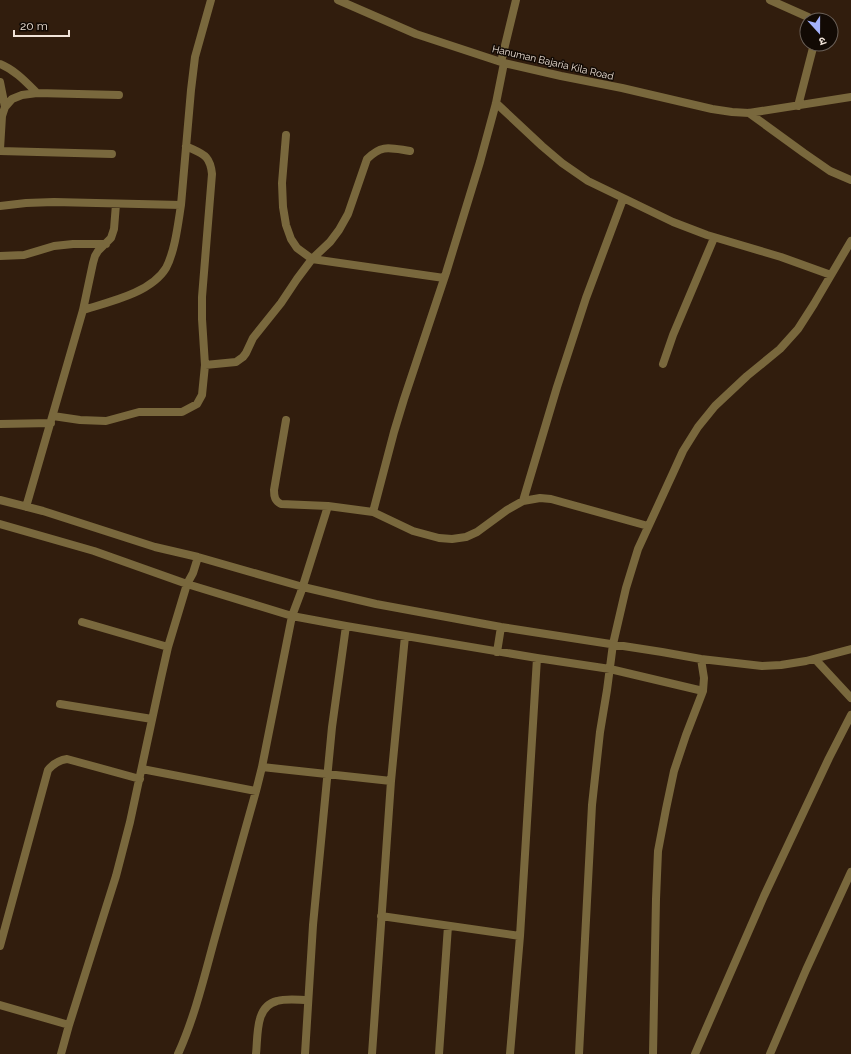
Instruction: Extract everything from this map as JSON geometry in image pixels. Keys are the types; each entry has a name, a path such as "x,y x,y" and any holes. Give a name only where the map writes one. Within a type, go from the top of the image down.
{"street":[{"path":"83,310 130,295 144,288 155,280 166,268 173,250 181,205 191,90 196,57 211,0"},
{"name":"Hanuman Bajaria Kila Road","path":"338,0 416,34 503,62 712,109 748,113 851,97"},
{"path":"373,512 394,432 458,236 496,103 516,0"},
{"path":"770,0 799,13"},
{"path":"798,106 812,52"},
{"path":"0,64 6,66 17,74 37,93"},
{"path":"0,82 5,107"},
{"path":"112,154 0,150 2,116 5,107 12,100 22,95 37,93 119,95"},
{"path":"496,103 562,163 588,181 623,199 672,222 714,238 781,257 831,275"},
{"path":"748,113 830,171 851,180"},
{"path":"286,135 282,182 283,207 286,226 291,239 297,248 312,259 444,278"},
{"path":"0,424 52,420 106,421 139,412 182,412 197,404 202,395 205,365 202,326 202,297 212,174 211,165 204,154 186,146"},
{"path":"205,365 236,362 243,357 253,338 281,303 312,259 330,242 339,230 348,214 367,159 380,149 389,148 410,151"},
{"path":"523,501 557,387 586,298 623,199"},
{"path":"0,206 26,202 181,205"},
{"path":"26,507 83,310 95,256 98,250 111,238 114,229 116,204"},
{"path":"663,364 673,336 714,238"},
{"path":"579,1054 592,805 600,732 613,648 626,588 638,549 683,451 698,427 715,406 747,376 780,349 798,329 851,241"},
{"path":"0,256 24,255 54,246 73,244 106,244"},
{"path":"286,420 274,490 274,496 277,502 281,504 328,506 373,512 413,531 438,538 452,539 466,537 477,532 507,510 523,501 540,498 551,499 648,526"},
{"path":"0,500 43,511 197,560 302,589 376,604 500,633 613,648 662,652 701,662 762,666 781,665 815,659 851,649"},
{"path":"178,1054 193,1015 210,958 256,791 292,616 328,506"},
{"path":"0,524 94,551 187,584 292,616 497,652 537,658 611,665 702,691"},
{"path":"60,1054 116,876 140,779 168,647 187,584 193,573 197,560"},
{"path":"82,622 168,647"},
{"path":"305,1054 313,925 332,727 346,626"},
{"path":"497,652 500,633"},
{"path":"372,1054 391,780 405,636"},
{"path":"510,1054 520,936 537,658"},
{"path":"815,659 851,698"},
{"path":"653,1054 658,851 674,771 702,691 704,678 701,662"},
{"path":"60,704 152,720"},
{"path":"695,1054 764,896 829,758 851,715"},
{"path":"0,946 48,770 52,765 60,760 68,759 140,779"},
{"path":"262,767 391,780"},
{"path":"142,769 256,791"},
{"path":"770,1054 806,970 851,872"},
{"path":"381,916 520,936"},
{"path":"439,1054 448,926"},
{"path":"256,1054 260,1019 269,1003 279,1000 308,1000"},
{"path":"0,1005 69,1025"}]}
